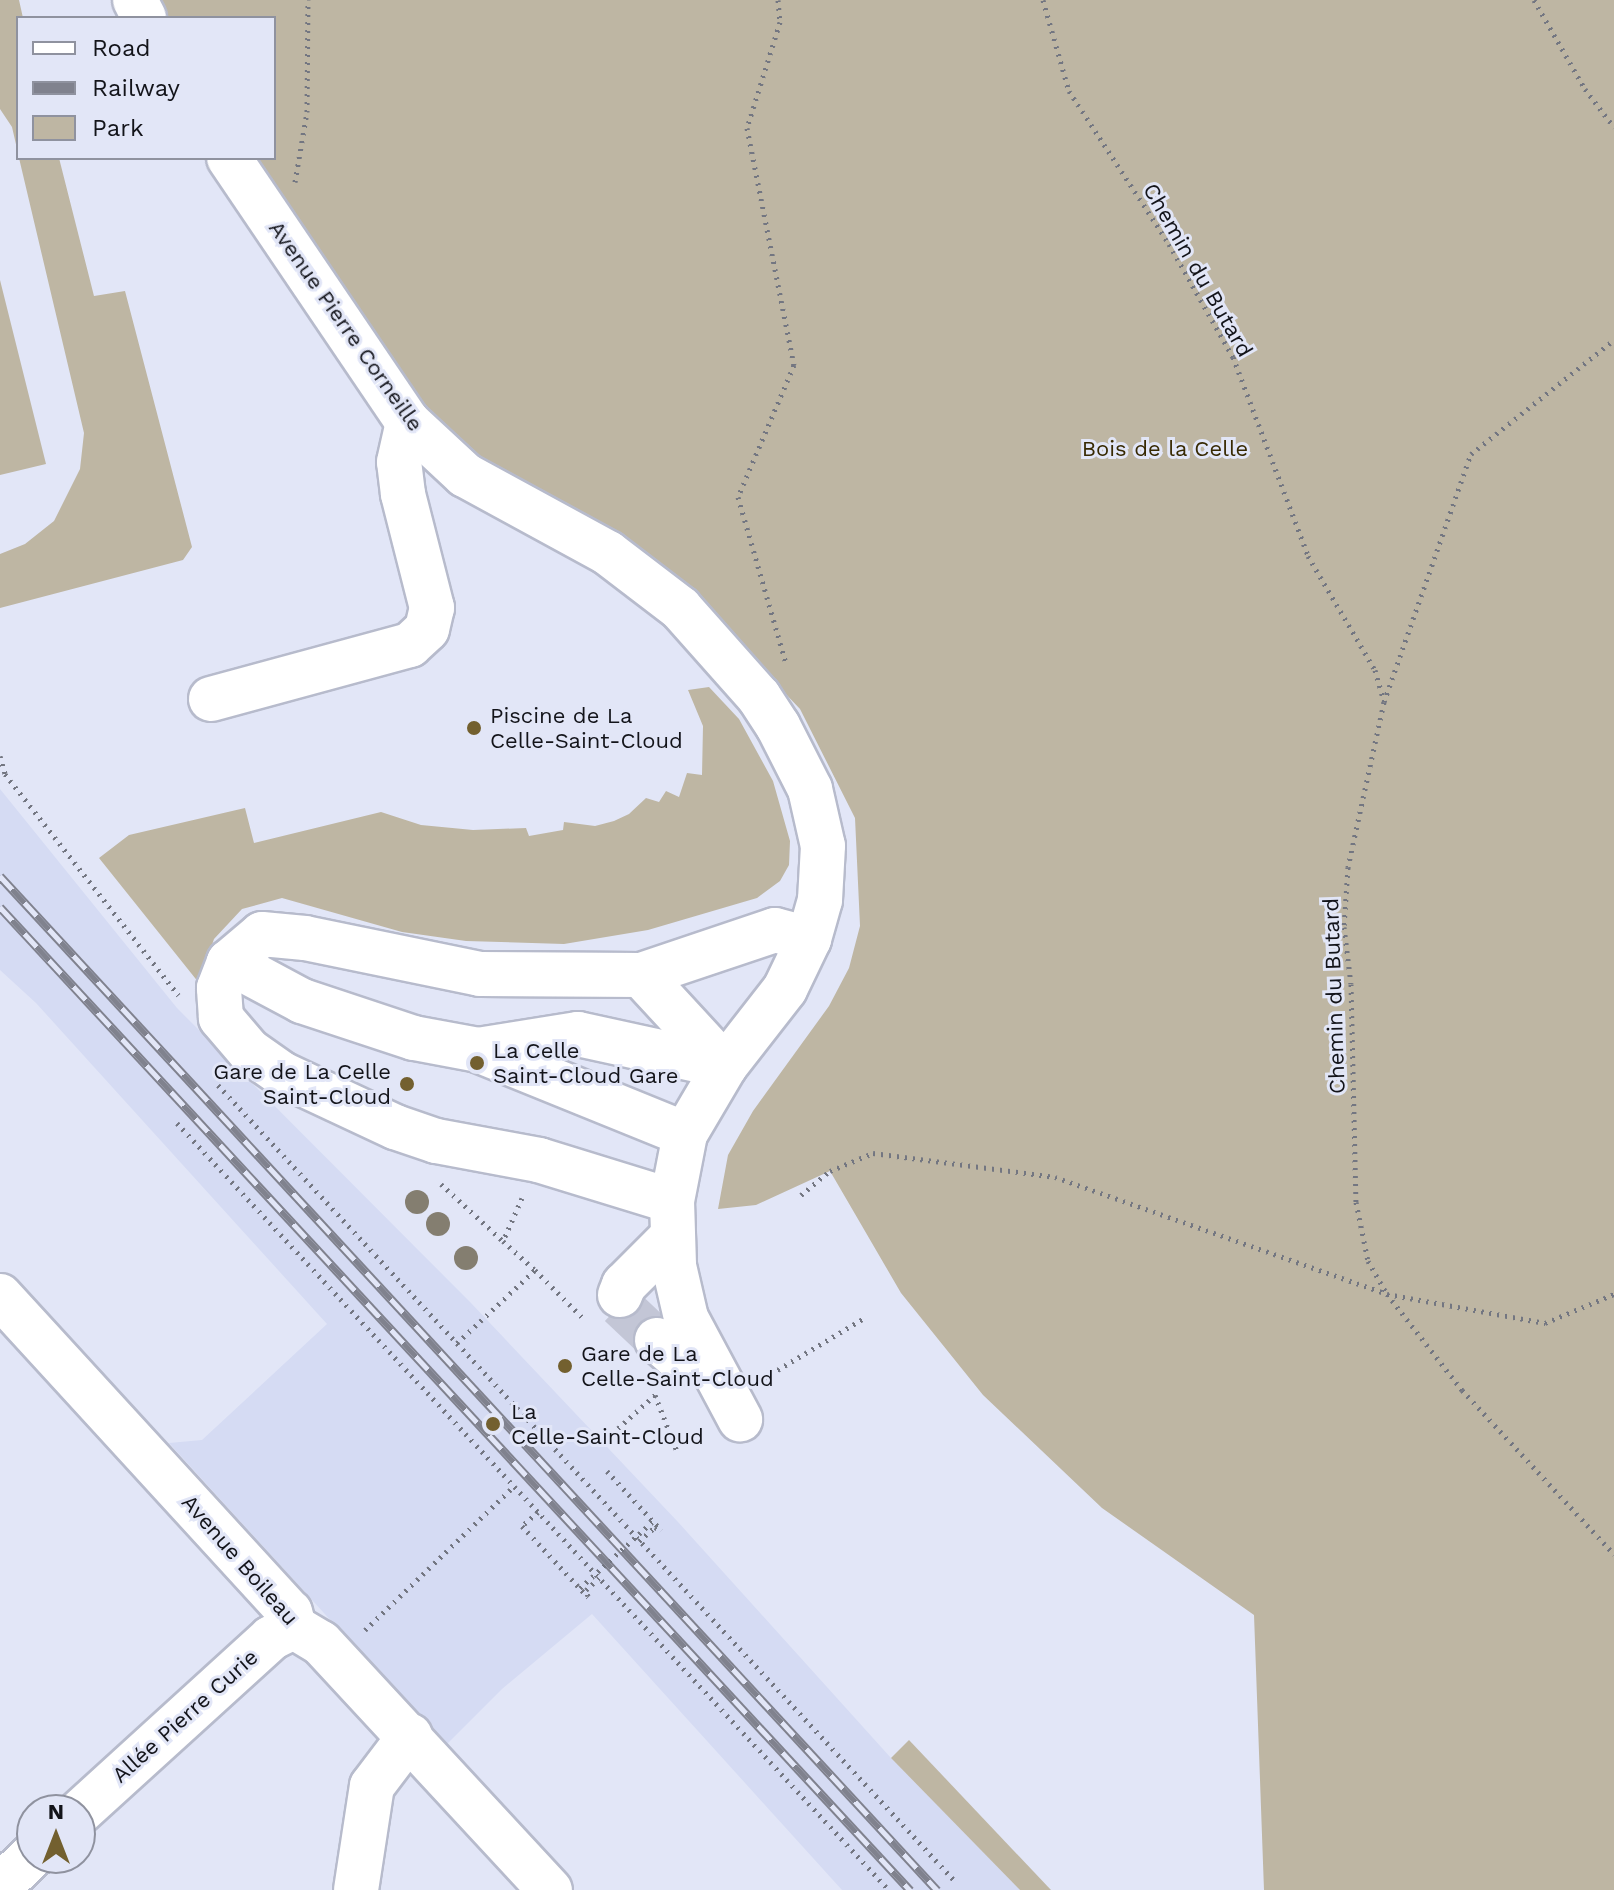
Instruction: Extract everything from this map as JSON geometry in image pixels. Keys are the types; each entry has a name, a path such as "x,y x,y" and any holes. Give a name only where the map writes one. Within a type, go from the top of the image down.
{"street":[{"name":"Avenue Pierre Corneille","path":"230,160 408,422 465,475 608,553 656,589 711,640 778,726 810,789 820,826 820,900 809,939 785,989 725,1066 685,1134 671,1219 683,1309 740,1419"},
{"path":"211,699 410,645 427,629 432,608 403,494 399,462 408,422"},
{"path":"620,1295 671,1219 539,1160 436,1141 395,1127 282,1074 250,1052 221,1018 219,988 229,962 262,934 305,938 480,974 641,975 775,930 809,939"},
{"path":"229,962 302,1001 414,1038 478,1050 685,1134"},
{"path":"641,975 725,1066"},
{"path":"478,1050 578,1034 725,1066"},
{"name":"Avenue Boileau","path":"0,1296 290,1612 294,1627 309,1632 335,1657 550,1890"},
{"path":"657,1340 682,1362 709,1363"},
{"name":"Allée Pierre Curie","path":"96,1797 271,1638 294,1627"},
{"path":"356,1890 372,1786 410,1736"},
{"path":"0,1886 16,1871"}],"path":[{"path":"284,239 307,112 308,0"},
{"path":"778,0 780,22 747,128 794,365 738,497 787,668 778,726"},
{"name":"Chemin du Butard","path":"1043,0 1069,91 1169,244 1233,357 1308,556 1375,670 1384,702 1348,867 1344,927 1351,984 1356,1202 1368,1261 1387,1294 1462,1390 1614,1554"},
{"path":"1534,0 1585,89 1614,127"},
{"path":"1384,702 1471,454 1614,340"},
{"path":"0,756 5,774 185,1003"},
{"path":"218,1085 954,1880"},
{"path":"177,1123 889,1890"},
{"path":"801,1195 830,1171 873,1153 1055,1177 1387,1294 1545,1323 1614,1294"},
{"path":"457,1343 535,1270 589,1324"},
{"path":"773,1374 866,1317"},
{"path":"606,1439 655,1395 678,1454"},
{"path":"607,1471 661,1530 655,1527 639,1541"},
{"path":"335,1657 514,1486"},
{"path":"538,1512 522,1526 588,1597 586,1590 599,1578"},
{"path":"580,1588 653,1521"}],"shaded area":[{"path":"0,789 177,1008 471,1303 678,1522 891,1758 1020,1890 842,1890 592,1614 502,1689 445,1746 169,1443 202,1440 327,1324 36,1003 0,970"}],"green space":[{"path":"0,0 19,0 23,16 16,16 16,144 12,127 0,109"},
{"name":"Bois de la Celle","path":"150,0 1614,0 1614,1890 1264,1890 1254,1615 1102,1508 983,1395 901,1293 830,1171 756,1205 718,1209 728,1155 753,1111 829,1006 849,968 860,926 855,818 800,709 723,628 472,457 385,374 238,160 276,160 276,16 155,16"},
{"path":"19,160 60,160 94,296 125,291 192,547 183,560 0,608 0,554 25,544 54,521 80,469 84,433"},
{"path":"0,280 46,464 0,475"},
{"path":"709,687 739,719 773,781 790,841 789,865 780,881 757,898 648,930 564,944 466,941 402,932 282,898 242,909 214,939 199,983 99,858 129,835 245,808 254,843 381,812 421,825 473,830 526,828 529,836 563,830 564,822 595,826 614,821 629,814 646,798 659,802 666,791 679,797 687,773 702,775 703,726 688,690"},
{"path":"909,1740 1051,1890 1020,1890 891,1758"}],"tunnel":[{"path":"620,1295 620,1305 657,1340"}],"railway":[{"path":"0,876 937,1890"},
{"path":"0,907 910,1890"}],"place":[{"name":"Piscine de La Celle-Saint-Cloud","path":"474,728"},
{"name":"La Celle Saint-Cloud Gare","path":"477,1063"},
{"name":"Gare de La Celle Saint-Cloud","path":"407,1084"},
{"name":"Gare de La Celle-Saint-Cloud","path":"565,1366"},
{"name":"La Celle-Saint-Cloud","path":"493,1424"}]}
